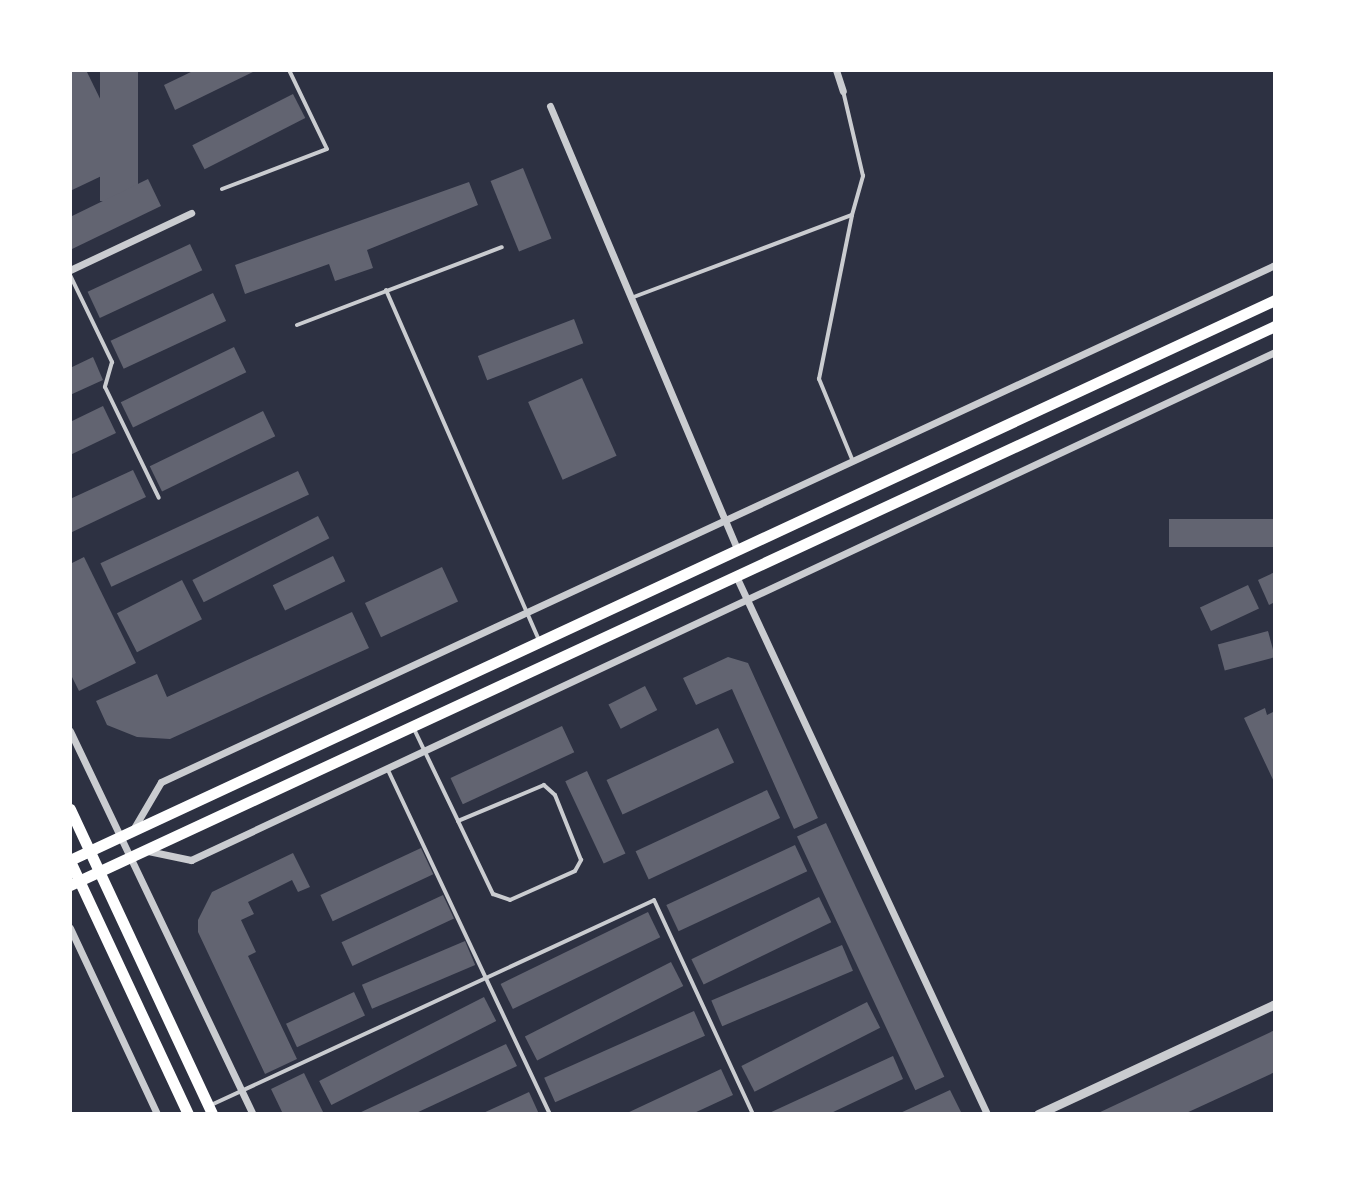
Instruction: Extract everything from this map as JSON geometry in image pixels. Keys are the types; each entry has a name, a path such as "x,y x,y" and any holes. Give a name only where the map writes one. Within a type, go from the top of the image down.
{"main road":[{"path":"188,1114 75,883 70,860 1275,300"},
{"path":"75,883 1275,326"},
{"path":"70,809 210,1110"}],"street":[{"path":"836,70 843,91"},
{"path":"550,106 738,550"},
{"path":"70,273 191,213"},
{"path":"133,830 161,782 1275,265"},
{"path":"146,850 191,860 1275,352"},
{"path":"736,576 987,1114"},
{"path":"70,731 253,1114"},
{"path":"70,928 157,1114"},
{"path":"1038,1114 1275,1004"}],"lane":[{"path":"222,189 327,149 289,70"},
{"path":"843,91 863,176 852,215 819,379 852,459"},
{"path":"631,298 852,215"},
{"path":"297,325 502,247"},
{"path":"70,273 112,362 105,387 159,498"},
{"path":"386,290 540,641"},
{"path":"413,726 425,750 458,821 493,894 503,900 575,871 581,860 555,795 544,785 458,821"},
{"path":"387,768 550,1114"},
{"path":"210,1110 242,1091 654,900 753,1114"}],"building":[{"path":"70,70 86,70 131,162 70,191"},
{"path":"100,70 138,70 138,201 100,201"},
{"path":"195,70 257,70 175,110 164,85"},
{"path":"293,94 305,118 205,169 192,145"},
{"path":"523,168 551,238 519,252 491,181"},
{"path":"148,179 161,206 70,250 70,217"},
{"path":"469,182 478,205 367,250 373,268 335,281 329,264 245,294 235,265"},
{"path":"190,244 202,270 100,318 88,292"},
{"path":"213,293 226,321 124,369 111,341"},
{"path":"574,319 583,343 487,380 478,356"},
{"path":"234,347 246,372 133,427 121,402"},
{"path":"93,357 103,380 70,395 70,368"},
{"path":"582,378 617,456 563,480 528,402"},
{"path":"103,406 116,433 70,455 70,422"},
{"path":"263,411 275,436 162,491 150,466"},
{"path":"133,470 146,497 70,533 70,499"},
{"path":"298,471 309,495 111,587 100,563"},
{"path":"318,516 329,538 204,602 192,580"},
{"path":"1169,519 1275,519 1275,547 1169,547"},
{"path":"333,556 345,581 285,611 273,585"},
{"path":"84,557 136,663 79,691 70,673 70,564"},
{"path":"442,567 458,601 381,637 365,603"},
{"path":"1275,572 1275,602 1269,605 1258,580"},
{"path":"182,580 202,619 137,652 117,613"},
{"path":"1248,585 1259,609 1211,631 1200,607"},
{"path":"352,612 369,648 170,739 137,737 107,725 96,701 157,674 167,697"},
{"path":"1268,631 1275,657 1225,671 1218,644"},
{"path":"728,657 748,663 818,818 794,829 732,689 696,705 683,678"},
{"path":"645,686 657,710 621,729 608,705"},
{"path":"1265,708 1267,715 1275,711 1275,784 1244,718"},
{"path":"562,726 574,752 463,804 451,778"},
{"path":"718,728 734,762 623,814 607,780"},
{"path":"587,771 625,853 604,864 565,781"},
{"path":"767,790 780,818 649,879 636,851"},
{"path":"826,823 944,1077 915,1090 797,837"},
{"path":"795,845 807,871 679,931 666,905"},
{"path":"421,848 433,874 333,921 320,895"},
{"path":"293,853 310,887 298,892 292,880 248,902 254,914 241,920 256,952 248,956 297,1059 265,1074 198,932 198,920 212,892"},
{"path":"443,895 454,919 352,966 341,942"},
{"path":"819,897 831,922 704,984 691,959"},
{"path":"648,912 660,937 513,1009 501,984"},
{"path":"465,941 475,965 372,1009 362,985"},
{"path":"842,945 853,971 722,1026 711,1000"},
{"path":"671,962 683,986 537,1061 525,1036"},
{"path":"354,992 365,1016 297,1047 286,1024"},
{"path":"484,997 496,1021 331,1105 319,1081"},
{"path":"867,1002 880,1028 755,1092 741,1066"},
{"path":"694,1011 705,1036 555,1102 544,1078"},
{"path":"1275,1030 1275,1072 1184,1114 1096,1114"},
{"path":"506,1044 517,1066 414,1114 357,1114"},
{"path":"893,1056 903,1079 829,1114 767,1114"},
{"path":"721,1069 733,1095 692,1114 625,1114"},
{"path":"304,1073 324,1114 283,1114 271,1089"},
{"path":"950,1090 962,1114 898,1114"},
{"path":"529,1092 539,1114 481,1114"}]}
